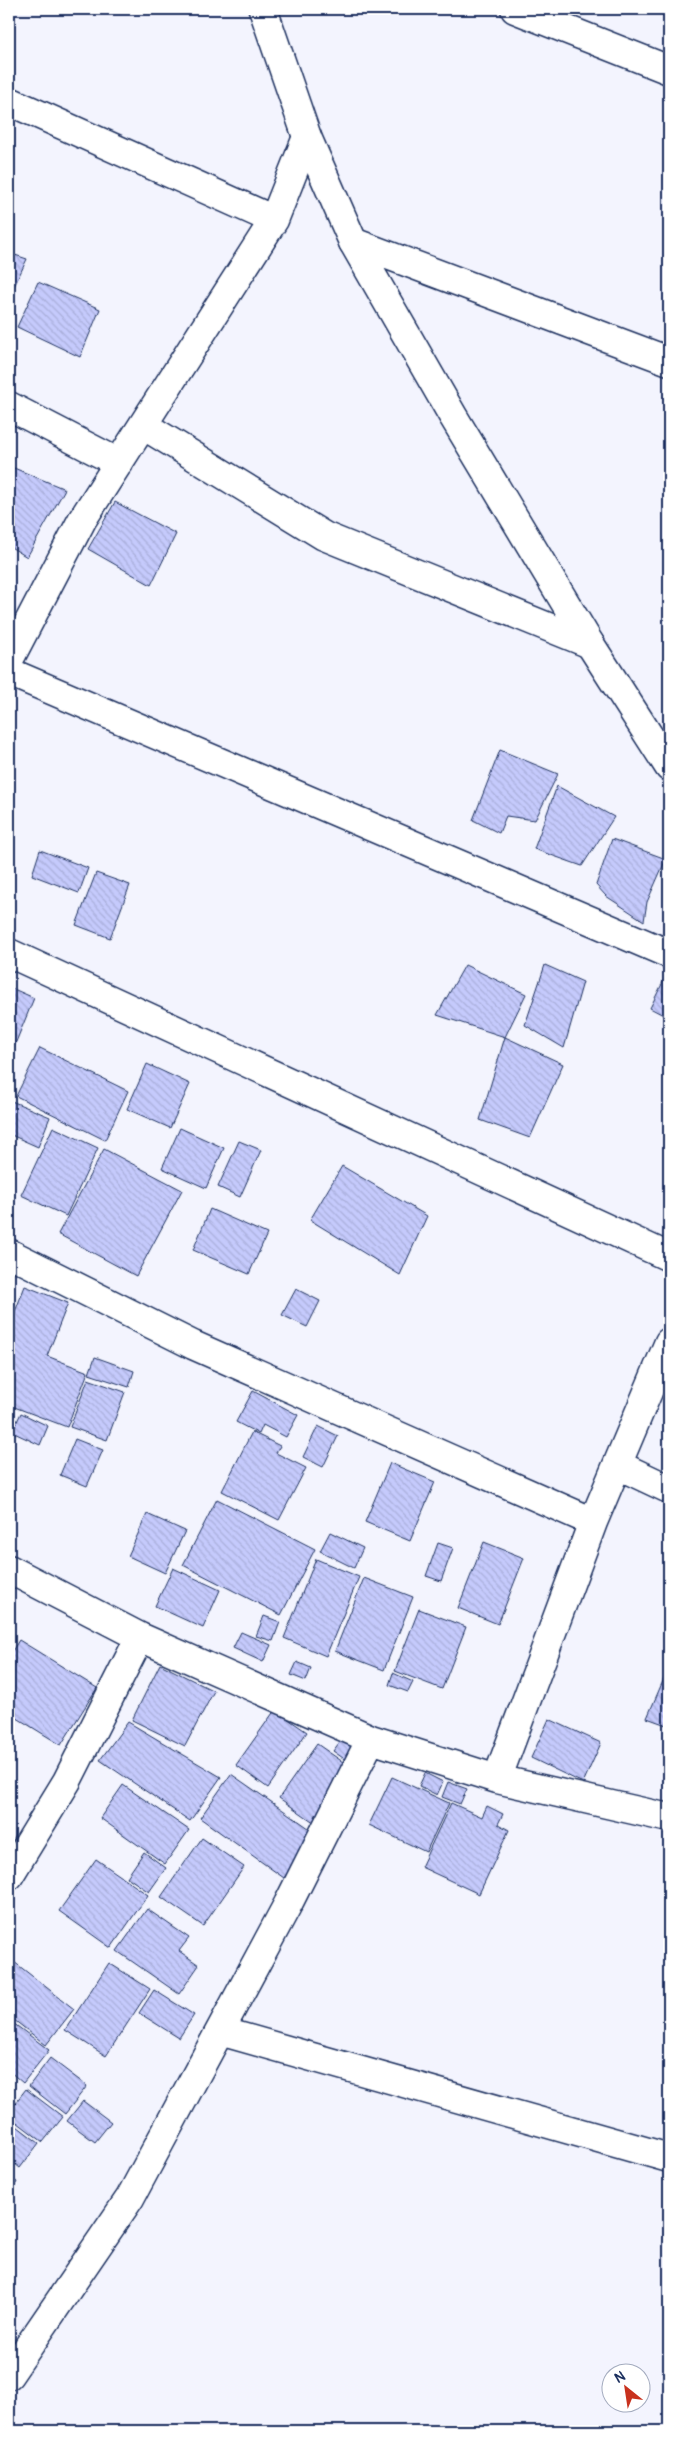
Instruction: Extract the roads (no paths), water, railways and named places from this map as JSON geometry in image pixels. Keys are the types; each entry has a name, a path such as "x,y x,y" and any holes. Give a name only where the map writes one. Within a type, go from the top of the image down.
{"street":[{"path":"263,9 307,137 352,242 590,644 669,767"},
{"path":"515,9 669,70"},
{"path":"9,101 274,220"},
{"path":"9,660 82,520 274,220 307,137"},
{"path":"352,242 669,361"},
{"path":"9,406 120,463"},
{"path":"143,425 324,536 590,644"},
{"path":"9,672 669,954"},
{"path":"9,953 669,1257"},
{"path":"9,1252 193,1345 593,1522"},
{"path":"497,1779 593,1522 669,1342"},
{"path":"618,1465 669,1489"},
{"path":"9,1569 140,1637 372,1739 497,1779 669,1818"},
{"path":"9,1876 67,1781 140,1637"},
{"path":"9,2375 130,2198 288,1904 372,1739"},
{"path":"220,2031 669,2158"}]}
